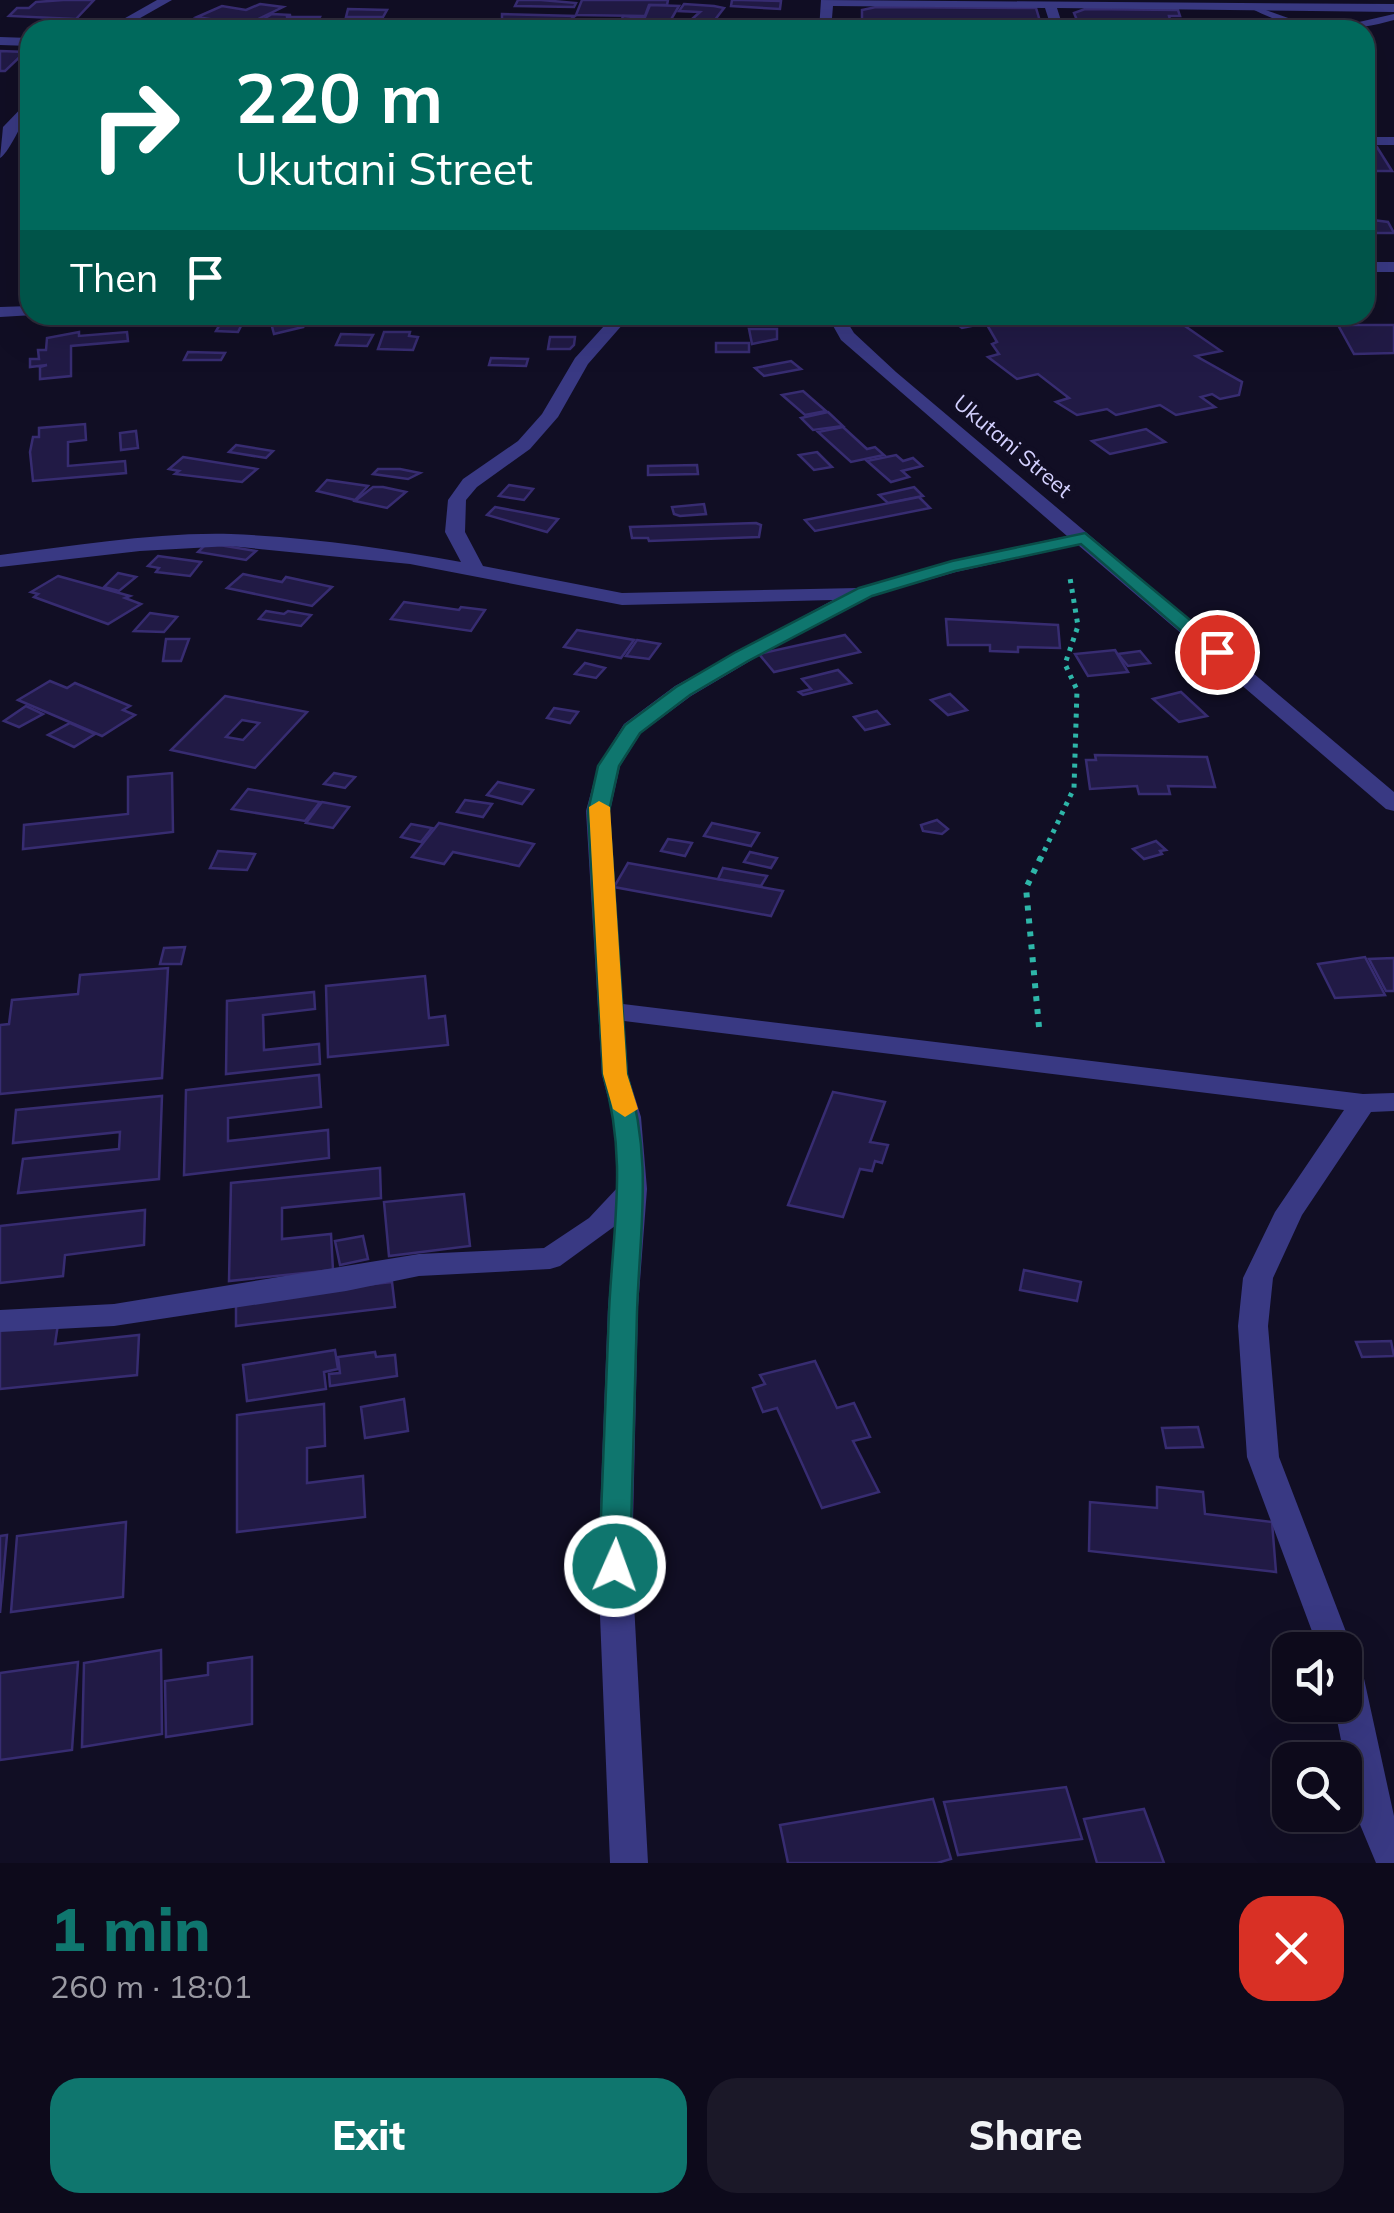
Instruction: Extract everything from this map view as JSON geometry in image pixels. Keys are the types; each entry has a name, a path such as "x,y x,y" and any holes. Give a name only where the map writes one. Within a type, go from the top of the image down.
{"street":[{"path":"129,20 166,0"},
{"path":"826,1 1256,7 1343,4 1394,8"},
{"path":"1050,4 1055,20"},
{"path":"0,154 10,128 20,116"},
{"path":"10,128 20,128"},
{"path":"477,572 454,532 457,500 470,483 524,445 548,416 581,362 614,325"},
{"name":"Ukutani Street","path":"841,325 847,336 890,376 1394,804"},
{"path":"0,561 140,545 230,540 393,556 622,599 865,592"},
{"path":"629,1863 615,1566 623,1307 633,1188 628,1116 615,1074 598,811 608,766 632,729 683,691 804,621 865,592 952,566 1092,544"},
{"path":"611,1012 1379,1102"},
{"path":"1329,1632 1264,1458 1253,1326 1258,1278 1289,1212 1379,1102"},
{"path":"0,1321 114,1315 420,1265 550,1258 599,1225 633,1188"},
{"path":"1355,1722 1375,1815 1394,1861"}],"lane":[{"path":"1256,7 1287,20"}],"path":[{"path":"1041,1061 1037,974 1026,888 1074,788 1077,690 1065,664 1078,626 1069,583 1092,544"}],"building":[{"path":"94,0 76,19 9,16 17,8 29,8 36,2"},
{"path":"518,0 576,3 574,7 515,6"},
{"path":"582,0 668,0 667,5 649,5 645,16 576,15"},
{"path":"732,0 781,1 780,9 731,6"},
{"path":"260,4 283,7 256,20 197,17 222,6 246,10"},
{"path":"684,4 724,8 715,20 691,20 700,12 679,11"},
{"path":"650,5 679,6 671,20 644,20"},
{"path":"1036,8 1040,20 862,20 862,10"},
{"path":"348,9 387,10 383,17 346,17"},
{"path":"1085,9 1178,10 1180,16 1169,16 1170,20 1077,20 1074,13"},
{"path":"272,14 320,17 319,20 262,20"},
{"path":"502,14 575,16 570,20 502,20"},
{"path":"623,16 644,18 643,20 622,20"},
{"path":"0,51 20,52 20,57 0,71"},
{"path":"1375,147 1377,147 1392,171 1375,171"},
{"path":"1375,220 1388,222 1394,233 1375,233"},
{"path":"220,325 242,325 238,332 216,331"},
{"path":"272,325 303,327 274,334"},
{"path":"987,325 1183,325 1221,351 1196,356 1242,382 1239,395 1201,397 1215,407 1176,415 1160,405 1116,415 1107,409 1077,415 1056,402 1069,398 1038,374 1017,379 988,357 999,354 992,344 997,342"},
{"path":"1338,325 1394,325 1394,353 1354,354"},
{"path":"749,329 777,329 777,339 752,344"},
{"path":"79,332 79,336 127,332 128,341 71,346 71,376 40,379 40,367 47,365 30,367 30,359 39,359 38,350 46,350 47,338"},
{"path":"384,332 410,332 409,336 418,337 413,350 378,349"},
{"path":"341,334 373,335 367,346 336,345"},
{"path":"550,337 575,337 574,345 570,349 548,349"},
{"path":"716,343 749,343 749,352 716,352"},
{"path":"188,352 225,353 221,360 184,360"},
{"path":"491,358 528,359 526,366 489,365"},
{"path":"791,361 801,369 764,376 755,368"},
{"path":"803,391 826,411 805,415 782,395"},
{"path":"828,412 843,426 813,430 801,418"},
{"path":"85,424 86,440 68,442 68,466 125,461 126,473 33,481 30,452 33,437 39,437 39,428"},
{"path":"843,427 867,449 875,447 884,455 851,462 818,432"},
{"path":"1146,429 1165,442 1110,454 1092,441"},
{"path":"136,431 138,448 121,450 120,433"},
{"path":"236,445 273,451 266,458 229,452"},
{"path":"817,452 832,467 814,470 799,455"},
{"path":"896,455 903,461 913,458 922,466 902,471 909,477 891,482 867,461"},
{"path":"183,457 257,469 242,482 175,474 179,471 169,469"},
{"path":"697,465 698,474 648,475 648,466"},
{"path":"378,469 420,473 408,479 373,474"},
{"path":"327,480 368,486 355,500 317,491"},
{"path":"509,485 533,489 524,500 499,496"},
{"path":"373,487 406,492 387,508 355,501"},
{"path":"914,487 923,496 888,503 879,495"},
{"path":"919,497 930,508 815,531 805,520"},
{"path":"704,504 706,514 680,516 674,514 672,507"},
{"path":"495,507 558,519 547,532 487,515"},
{"path":"761,525 759,537 649,541 632,538 630,527"},
{"path":"207,543 256,551 246,560 198,552"},
{"path":"158,556 201,562 190,576 156,572 159,568 148,566"},
{"path":"118,573 136,577 119,591 104,587"},
{"path":"243,574 282,582 286,577 332,587 312,606 227,588"},
{"path":"58,576 130,596 125,598 141,604 108,624 34,597 38,594 31,592"},
{"path":"404,602 485,610 471,631 391,619"},
{"path":"266,611 311,615 301,626 259,619"},
{"path":"150,613 177,617 164,632 134,631"},
{"path":"946,619 1058,625 1060,648 1018,647 1018,652 990,651 990,645 948,645"},
{"path":"577,630 634,640 621,658 564,647"},
{"path":"845,635 860,652 774,672 759,654"},
{"path":"166,639 189,639 181,661 163,661"},
{"path":"637,640 660,644 649,659 626,656"},
{"path":"1115,650 1128,672 1088,676 1075,654"},
{"path":"1140,651 1150,663 1128,666 1118,654"},
{"path":"585,663 605,668 596,678 575,674"},
{"path":"838,670 851,683 803,695 799,692 811,689 802,679"},
{"path":"50,681 67,688 75,683 130,706 123,710 135,715 102,736 18,700"},
{"path":"1181,692 1207,716 1179,722 1153,699"},
{"path":"950,694 967,710 948,715 931,700"},
{"path":"225,696 307,712 255,768 171,750","holes":["242,720 259,723 243,740 226,737"]},
{"path":"26,706 43,714 19,727 4,721"},
{"path":"554,708 578,712 570,723 547,718"},
{"path":"877,711 889,724 865,730 854,717"},
{"path":"70,723 95,734 74,747 48,735"},
{"path":"1095,755 1207,757 1215,787 1168,786 1170,794 1139,794 1137,786 1090,789 1086,760 1096,760"},
{"path":"172,773 173,832 23,849 24,825 128,814 128,777"},
{"path":"334,773 355,777 345,788 324,784"},
{"path":"498,782 533,790 522,804 487,795"},
{"path":"248,789 320,802 305,821 232,809"},
{"path":"465,800 492,804 483,817 457,812"},
{"path":"322,802 349,807 333,828 306,823"},
{"path":"937,820 948,829 942,834 923,831 921,825"},
{"path":"439,823 534,844 519,866 453,852 444,864 412,857"},
{"path":"712,823 759,833 751,846 704,836"},
{"path":"411,824 432,828 421,842 401,837"},
{"path":"668,839 692,843 685,856 661,851"},
{"path":"1156,841 1166,850 1160,851 1162,854 1144,859 1133,849"},
{"path":"218,851 255,854 247,870 210,868"},
{"path":"750,852 777,858 771,868 744,862"},
{"path":"628,863 783,891 771,916 614,887"},
{"path":"723,868 767,876 761,886 718,879"},
{"path":"185,947 181,964 160,964 164,948"},
{"path":"1365,957 1385,995 1335,998 1318,964"},
{"path":"1394,958 1394,991 1386,991 1369,959"},
{"path":"168,968 162,1078 0,1094 0,1025 9,1024 12,1000 78,994 80,975"},
{"path":"425,976 429,1018 445,1016 448,1045 328,1057 326,986"},
{"path":"314,992 315,1009 263,1015 264,1050 319,1044 320,1064 226,1074 227,1001"},
{"path":"319,1075 321,1107 228,1118 228,1141 328,1130 329,1158 184,1175 186,1090"},
{"path":"833,1092 885,1102 870,1142 888,1145 882,1163 875,1161 872,1171 860,1169 843,1217 788,1205"},
{"path":"162,1096 159,1179 18,1193 23,1159 119,1149 120,1132 13,1143 16,1110"},
{"path":"380,1168 381,1198 282,1208 282,1239 331,1234 333,1270 229,1281 231,1183"},
{"path":"464,1194 470,1246 389,1256 384,1202"},
{"path":"145,1210 144,1245 65,1255 63,1276 0,1283 0,1226"},
{"path":"363,1236 368,1259 340,1265 335,1241"},
{"path":"1024,1270 1081,1282 1077,1301 1020,1290"},
{"path":"392,1282 395,1307 236,1326 236,1299"},
{"path":"58,1324 55,1344 139,1335 137,1375 0,1389 0,1330"},
{"path":"1391,1341 1394,1356 1362,1357 1356,1342"},
{"path":"335,1350 338,1369 324,1372 326,1389 247,1401 243,1365"},
{"path":"375,1352 376,1357 395,1355 397,1376 330,1386 329,1374 340,1373 338,1357"},
{"path":"815,1361 837,1408 854,1403 870,1437 853,1441 879,1492 822,1508 777,1408 763,1412 753,1388 765,1384 760,1375"},
{"path":"404,1399 408,1431 365,1438 361,1407"},
{"path":"324,1404 325,1446 307,1448 307,1483 363,1476 365,1517 237,1532 237,1415"},
{"path":"1198,1427 1203,1447 1166,1448 1162,1428"},
{"path":"1157,1487 1203,1492 1205,1514 1272,1522 1276,1572 1089,1551 1090,1502 1157,1508"},
{"path":"126,1522 123,1597 11,1612 17,1536"},
{"path":"7,1535 0,1613 0,1536"},
{"path":"161,1650 162,1734 82,1747 84,1663"},
{"path":"252,1657 252,1724 166,1737 165,1681 208,1675 208,1663"},
{"path":"78,1662 72,1750 0,1760 0,1673"},
{"path":"1066,1787 1082,1839 958,1855 944,1802"},
{"path":"933,1799 951,1859 937,1863 788,1863 780,1825"},
{"path":"1144,1809 1164,1863 1097,1863 1084,1819"}],"slow traffic":[{"path":"599,807 612,1042 615,1074 625,1109"}],"route":[{"path":"615,1566 623,1307 633,1188 628,1116 615,1074 612,1042 598,811 608,766 632,729 683,691 804,621 865,592 952,566 1085,538 1217,652"}]}
